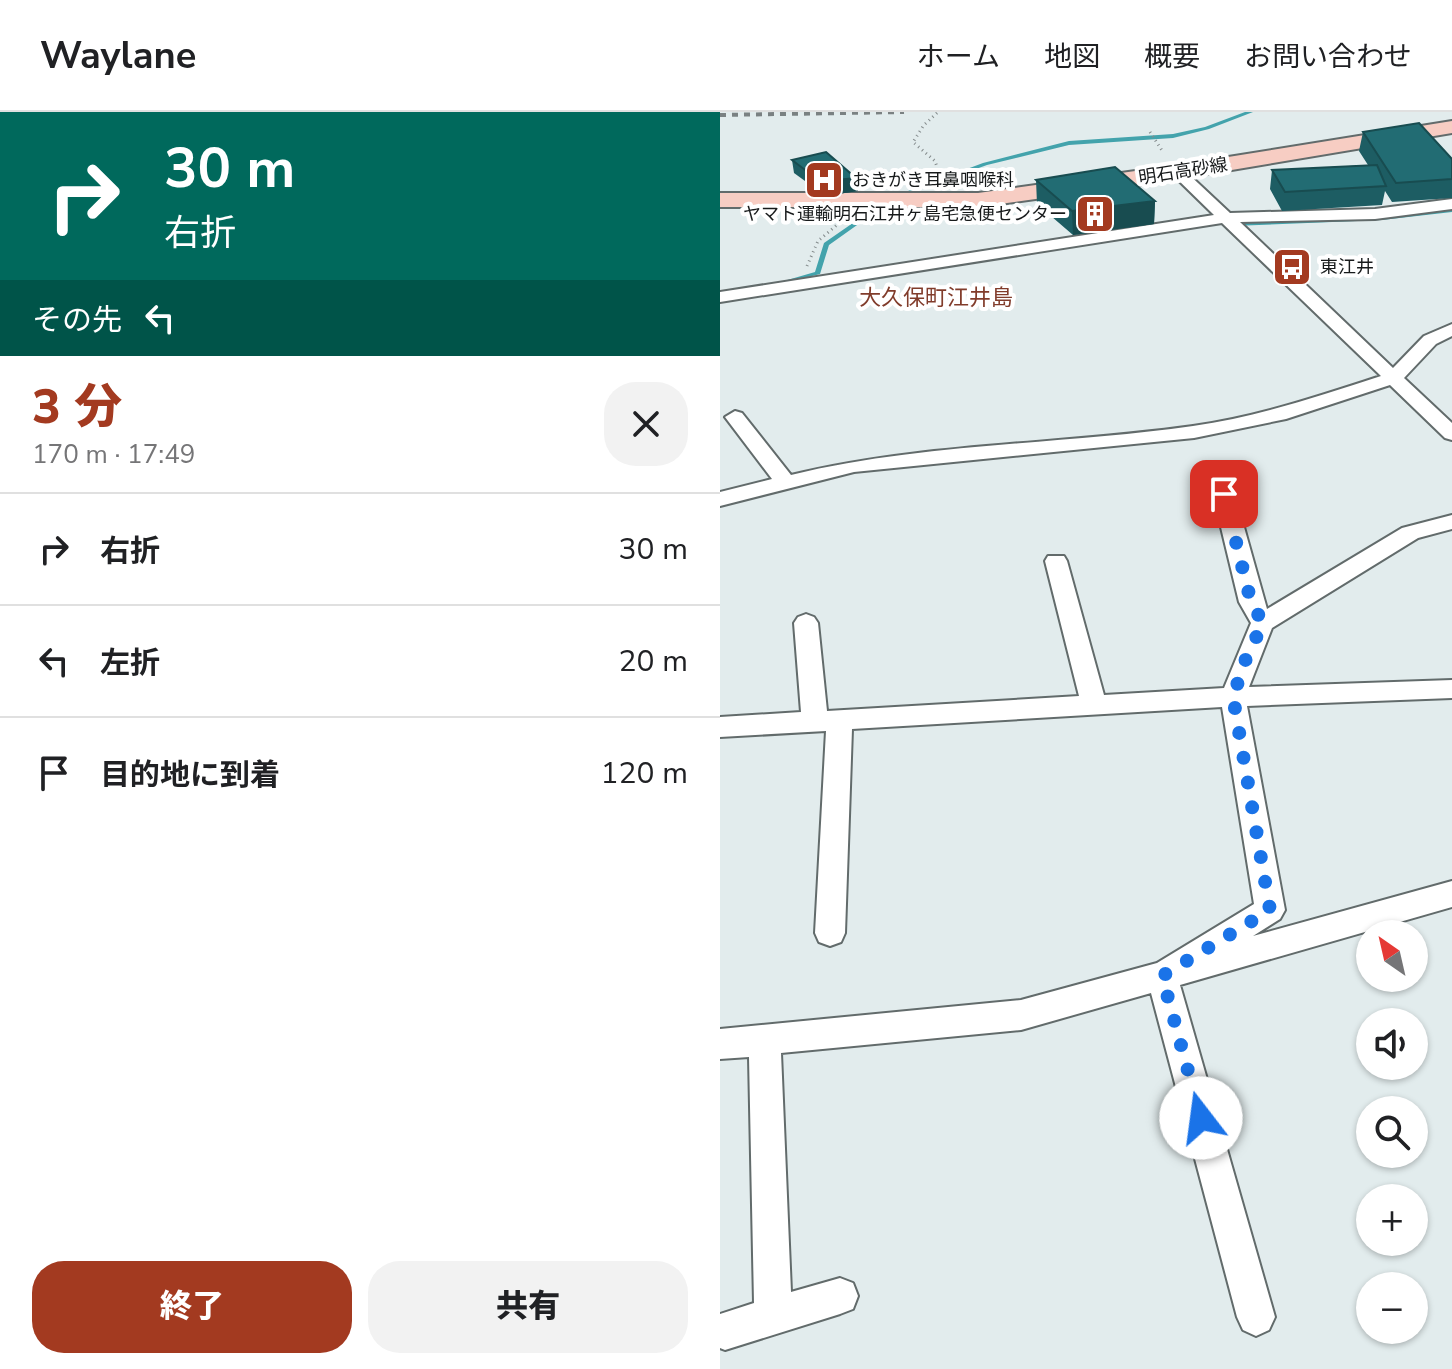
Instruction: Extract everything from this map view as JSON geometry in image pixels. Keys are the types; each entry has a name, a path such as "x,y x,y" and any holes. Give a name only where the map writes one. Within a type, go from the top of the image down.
{"main road":[{"name":"明石高砂線","path":"720,200 978,200 1178,172 1452,127"}],"street":[{"path":"1178,172 1452,434"},
{"path":"720,297 1225,218 1375,214 1452,204"},
{"path":"720,499 854,466 1194,432 1279,415 1394,378 1430,340 1452,329"},
{"path":"735,417 785,482"},
{"path":"1240,477 1224,494 1251,602 1263,623"},
{"path":"1162,976 1270,910 1233,697 1245,661 1263,623 1410,533 1452,522"},
{"path":"1056,561 1094,705"},
{"path":"806,623 827,720 830,933"},
{"path":"720,727 1233,697 1452,689"},
{"path":"720,1044 1021,1015 1452,894"},
{"path":"1162,976 1256,1317"},
{"path":"765,1039 773,1317"},
{"path":"725,1331 840,1296"}],"path":[{"path":"805,282 809,255 824,232 881,199 940,176 935,161 913,142 924,125 938,112"},
{"path":"1150,132 1157,142"}],"building":[{"path":"1419,123 1452,159 1452,179 1396,183 1363,132"},
{"path":"826,152 856,178 836,180 825,173 813,176 792,160"},
{"path":"1377,165 1386,186 1285,192 1272,170"},
{"path":"1115,167 1155,201 1072,211 1036,180"}],"waterway":[{"path":"911,191 985,164 1069,143 1173,136 1207,128 1250,112"},
{"path":"779,284 818,273 826,244 878,208"},
{"path":"1232,224 1382,218 1452,210"}],"railway":[{"path":"720,115 904,112"}],"place":[{"name":"おきがき耳鼻咽喉科","path":"824,180"},
{"name":"ヤマト運輸明石江井ヶ島宅急便センター","path":"1095,214"},
{"name":"東江井","path":"1292,267"}],"district":[{"name":"大久保町江井島","path":"936,297"}],"route":[{"path":"1201,1118 1162,976 1270,910 1233,697 1245,661 1263,623 1251,602 1224,494"}]}
